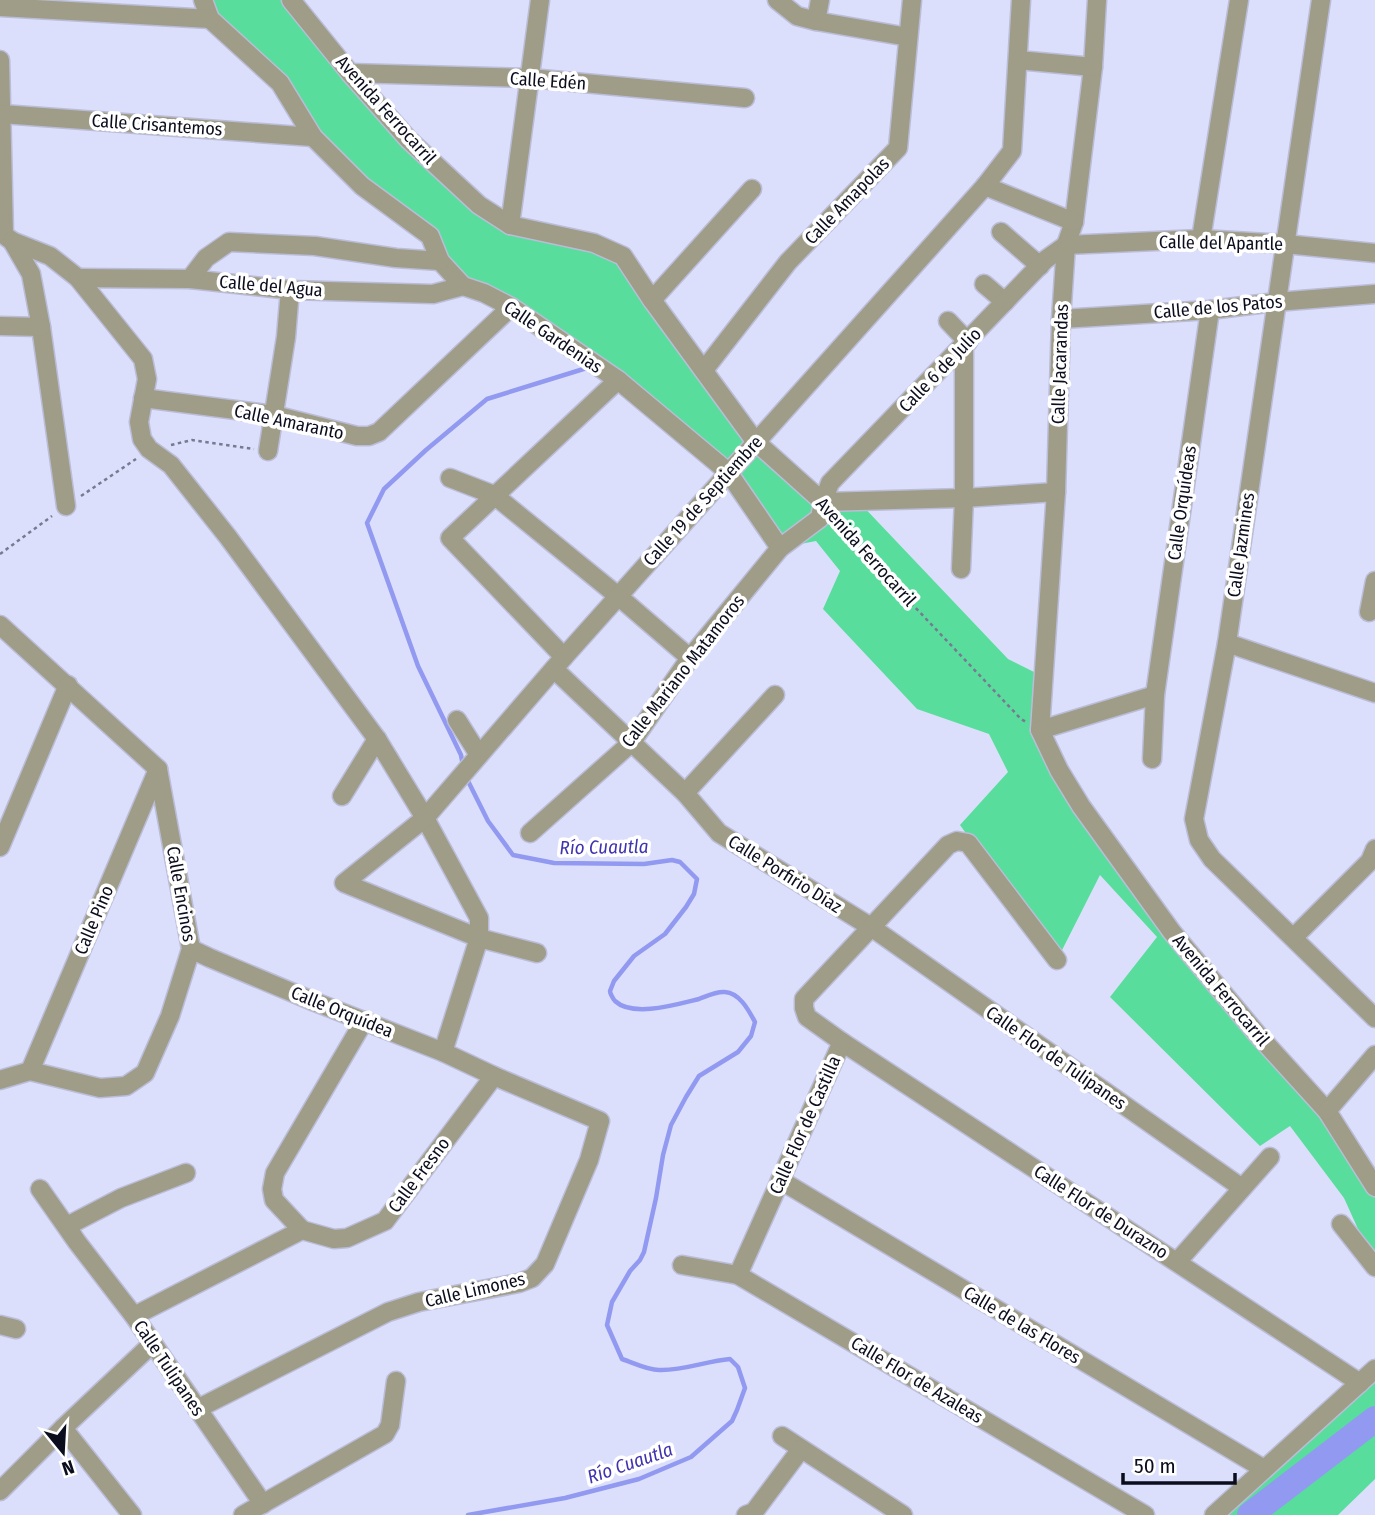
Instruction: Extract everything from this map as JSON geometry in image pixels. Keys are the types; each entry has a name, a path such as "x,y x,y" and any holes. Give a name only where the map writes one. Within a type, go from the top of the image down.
{"street":[{"name":"Calle Gardenias","path":"203,0 210,19 280,83 313,136 362,186 430,236 440,261 463,286 511,307 618,380 728,472"},
{"name":"Avenida Ferrocarril","path":"291,0 409,140 479,205 510,225 594,243 623,256 755,442 823,502"},
{"path":"510,225 540,0"},
{"path":"776,0 797,16 908,37"},
{"path":"816,21 820,0"},
{"name":"Calle Amapolas","path":"704,370 788,262 898,148 912,0"},
{"name":"Calle 19 de Septiembre","path":"479,938 344,883 425,818 618,596 985,186 1012,151 1021,0"},
{"name":"Calle Jacarandas","path":"1041,730 1056,492 1066,245 1074,222 1093,66 1097,0"},
{"path":"1201,239 1238,0"},
{"name":"Calle Jazmines","path":"1321,0 1227,643 1194,819 1199,840 1212,859 1375,1018"},
{"path":"0,7 210,19"},
{"path":"0,60 4,235 50,257 78,278 143,359 147,379 139,422 142,439 149,449 171,465 228,537 377,739 425,818 479,918 479,938 443,1052"},
{"path":"1018,60 1093,66"},
{"name":"Calle Edén","path":"350,73 530,78 745,98"},
{"name":"Calle Crisantemos","path":"2,114 313,136"},
{"path":"985,186 1074,222"},
{"path":"652,300 752,189"},
{"path":"1001,232 1040,266"},
{"name":"Calle del Apantle","path":"1066,245 1201,239 1375,253"},
{"path":"12,241 31,274 66,506"},
{"path":"190,279 206,258 229,242 315,246 396,258 440,261"},
{"name":"Calle 6 de Julio","path":"823,502 830,483 1040,266 1066,245"},
{"path":"31,274 50,257"},
{"name":"Calle del Agua","path":"78,278 190,279 290,290 433,294 463,286"},
{"path":"984,284 1005,302"},
{"path":"268,451 286,337 290,290"},
{"name":"Calle de los Patos","path":"1061,319 1210,310 1375,294"},
{"name":"Calle Amaranto","path":"143,398 274,415 357,436 369,436 379,432 511,307"},
{"name":"Calle Orquídeas","path":"1152,759 1154,695 1210,310"},
{"path":"948,321 966,344 961,569"},
{"path":"0,326 41,327"},
{"path":"494,495 618,380"},
{"path":"728,472 780,548"},
{"path":"450,478 494,495 690,658"},
{"path":"823,502 1056,492"},
{"name":"Calle Porfirio Díaz","path":"494,495 450,538 559,663 631,743 685,793 719,833 871,927"},
{"name":"Calle Mariano Matamoros","path":"530,833 631,743 690,658 780,548 820,518 823,502"},
{"path":"1369,612 1375,581"},
{"path":"0,625 158,769"},
{"path":"1227,643 1375,693"},
{"path":"0,847 68,685"},
{"path":"685,793 775,695"},
{"path":"1041,730 1154,695"},
{"path":"457,720 479,755"},
{"name":"Avenida Ferrocarril","path":"1041,730 1059,770 1081,806 1172,932 1326,1111 1375,1187"},
{"path":"342,796 377,739"},
{"name":"Calle Encinos","path":"30,1071 100,1088 126,1086 145,1073 170,1016 191,949 158,769"},
{"name":"Calle Pino","path":"30,1071 158,769"},
{"name":"Calle Flor de Castilla","path":"738,1275 842,1042 807,1017 804,999 948,845 957,841 968,843 1058,960"},
{"path":"1294,937 1373,859"},
{"name":"Calle Flor de Tulipanes","path":"871,927 1242,1188"},
{"path":"479,938 537,953"},
{"name":"Calle Orquídea","path":"191,949 443,1052 494,1076"},
{"path":"134,1316 302,1230 274,1200 272,1189 275,1173 364,1021"},
{"name":"Calle Flor de Durazno","path":"842,1042 1360,1383"},
{"path":"1326,1111 1375,1055"},
{"path":"0,1080 30,1071"},
{"name":"Calle Fresno","path":"302,1230 334,1239 347,1238 385,1221 494,1076"},
{"name":"Calle Limones","path":"197,1409 388,1312 419,1302 519,1283 532,1278 545,1264 589,1160 600,1121 494,1076"},
{"path":"1177,1262 1270,1157"},
{"path":"72,1234 69,1225 121,1198 186,1173"},
{"name":"Calle de las Flores","path":"780,1180 1264,1469"},
{"name":"Calle Tulipanes","path":"40,1189 134,1316 263,1504"},
{"path":"1341,1224 1375,1267"},
{"name":"Calle Flor de Azaleas","path":"682,1265 738,1275 1145,1515"},
{"path":"0,1491 152,1343"},
{"path":"1214,1515 1375,1369"},
{"path":"243,1515 385,1434 390,1425 396,1381"},
{"path":"63,1428 132,1515"},
{"path":"782,1436 903,1515"},
{"path":"746,1515 754,1512 801,1449"}],"path":[{"path":"149,449 192,440 268,451"},
{"name":"Avenida Ferrocarril","path":"823,502 911,604 1021,719 1041,730"}],"green space":[{"path":"203,0 291,0 479,205 623,256 704,370 823,502 858,501 1008,659 1044,677 1040,730 1081,806 1327,1111 1375,1186 1375,1255 1358,1229 1344,1198 1290,1126 1260,1146 1110,997 1157,937 1100,875 1057,960 960,825 1008,772 989,734 917,709 823,609 840,571 816,541 780,548 728,472 618,380 463,286 430,236 362,186"},
{"path":"1375,1382 1375,1479 1338,1515 1219,1515"}],"waterway":[{"name":"Río Cuautla","path":"463,766 461,755 418,666 367,523 384,489 487,399 590,367"},
{"name":"Río Cuautla","path":"466,777 488,821 513,855 554,863 644,864 672,860 680,862 697,879 694,894 665,934 634,956 614,981 610,991 615,1001 633,1009 644,1009 725,992 740,999 755,1022 751,1036 738,1052 699,1076 671,1125 644,1252 612,1302 607,1325 622,1359 645,1368 668,1370 730,1359 738,1367 745,1388 732,1421 691,1457 639,1479 565,1498 468,1515"},
{"path":"1250,1515 1375,1419"}]}
